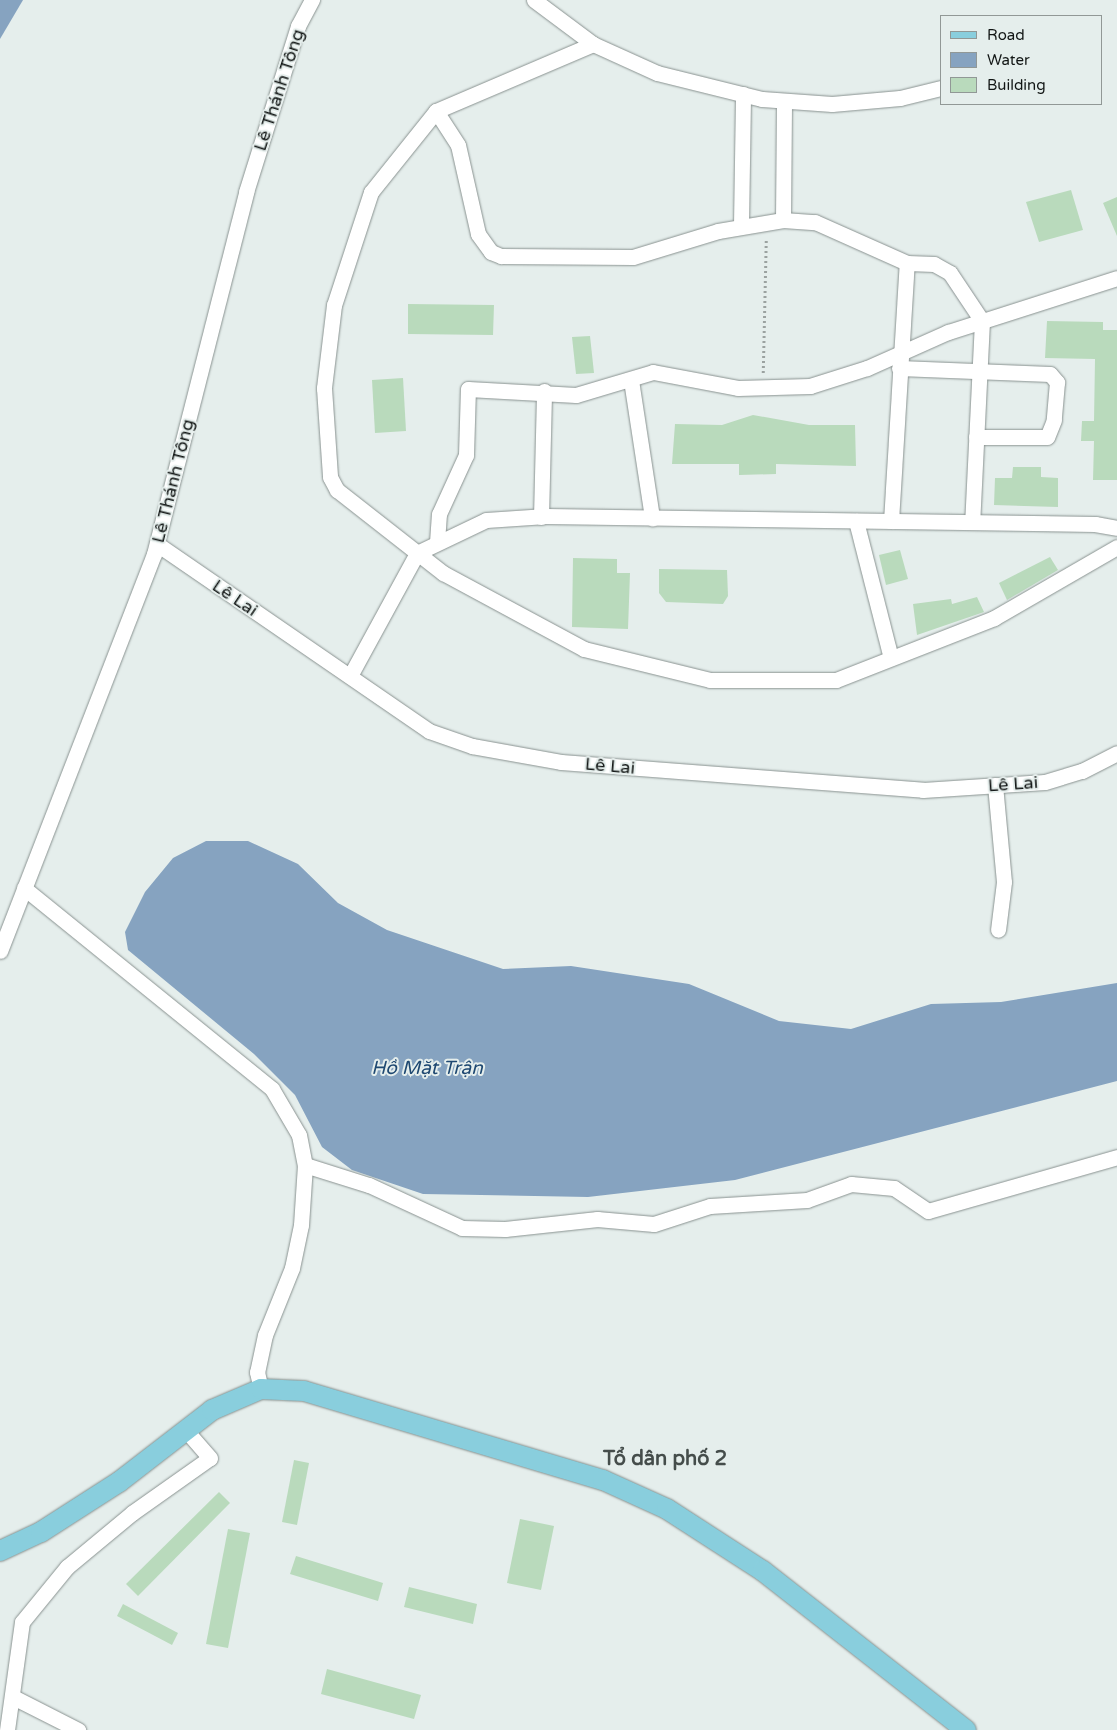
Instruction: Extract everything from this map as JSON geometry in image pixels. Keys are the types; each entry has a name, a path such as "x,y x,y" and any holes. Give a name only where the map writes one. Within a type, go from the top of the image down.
{"main road":[{"path":"0,1551 40,1532 119,1482 212,1410 261,1388 304,1391 603,1480 667,1509 763,1572 966,1730"}],"street":[{"name":"Lê Thánh Tông","path":"0,951 158,544 246,192 298,26 312,0"},
{"path":"534,0 593,44 657,72 743,94 784,101 832,104 900,98 940,88"},
{"path":"593,44 436,111 371,192 334,305 324,388 333,484 417,554 443,573 584,650 690,676 810,683 836,680 994,618 1117,547"},
{"path":"742,225 743,94"},
{"path":"783,220 784,101"},
{"path":"436,111 458,145 478,234 491,252 501,256 633,257 742,225 783,220 815,222 908,263 934,264 950,273 982,321 972,522"},
{"path":"891,521 900,351 908,263"},
{"path":"437,542 439,514 466,455 468,389 544,391 576,395 653,372 763,389 831,381 900,351 982,321 1117,278"},
{"path":"899,368 979,369 1050,374 1056,382 1054,420 1047,437 976,437"},
{"path":"631,380 652,518"},
{"path":"541,517 544,391"},
{"path":"350,676 417,554 437,542 486,520 541,517 972,522 1117,528"},
{"path":"856,521 891,658"},
{"name":"Lê Lai","path":"158,544 429,731 472,746 561,762 923,790 1045,782 1082,771 1117,753"},
{"path":"995,785 1004,882 998,930"},
{"path":"24,888 272,1089 299,1135 306,1165 292,1268 265,1335 257,1372 261,1388"},
{"path":"306,1165 369,1185 462,1228 505,1229 597,1219 654,1224 710,1206 807,1200 851,1184 894,1188 928,1211 1117,1157"},
{"path":"7,1730 15,1698 12,1670 22,1622 67,1568 132,1513 210,1458 186,1430"},
{"path":"15,1698 78,1730"}],"path":[{"path":"763,389 766,222"}],"water":[{"path":"0,0 23,0 0,39"},
{"name":"Hồ Mặt Trận","path":"206,841 248,841 298,864 338,903 387,930 503,969 571,966 689,984 779,1021 851,1029 931,1004 1001,1002 1117,983 1117,1081 735,1180 588,1197 423,1194 352,1170 322,1147 295,1095 254,1054 128,950 125,932 145,892 173,858"}],"building":[{"path":"1071,190 1083,230 1039,242 1026,202"},
{"path":"1117,197 1117,236 1103,203"},
{"path":"408,304 494,305 493,335 408,334"},
{"path":"1047,321 1103,322 1103,330 1117,330 1117,480 1093,480 1094,441 1081,441 1082,421 1094,421 1095,359 1045,358"},
{"path":"590,336 594,373 576,374 572,337"},
{"path":"403,378 406,431 375,433 372,380"},
{"path":"753,415 809,425 855,425 856,466 776,464 776,474 739,475 739,464 672,464 675,424 722,425"},
{"path":"1013,467 1041,467 1041,477 1058,478 1058,507 994,505 995,478 1012,478"},
{"path":"900,550 908,579 886,585 879,555"},
{"path":"1050,557 1058,570 1007,600 999,583"},
{"path":"573,558 617,559 617,573 630,573 628,629 572,627"},
{"path":"659,569 727,570 728,596 723,604 666,602 659,593"},
{"path":"977,597 984,612 917,635 913,604 951,599 952,604"},
{"path":"294,1460 309,1463 297,1525 282,1522"},
{"path":"219,1492 230,1503 138,1596 126,1584"},
{"path":"520,1519 554,1526 541,1590 507,1583"},
{"path":"228,1529 250,1533 228,1648 206,1644"},
{"path":"296,1556 383,1583 378,1601 290,1574"},
{"path":"409,1587 477,1604 473,1624 404,1607"},
{"path":"123,1604 178,1633 172,1645 117,1616"},
{"path":"327,1669 421,1695 414,1719 321,1694"}],"district":[{"name":"Tổ dân phố 2","path":"665,1459"}]}
